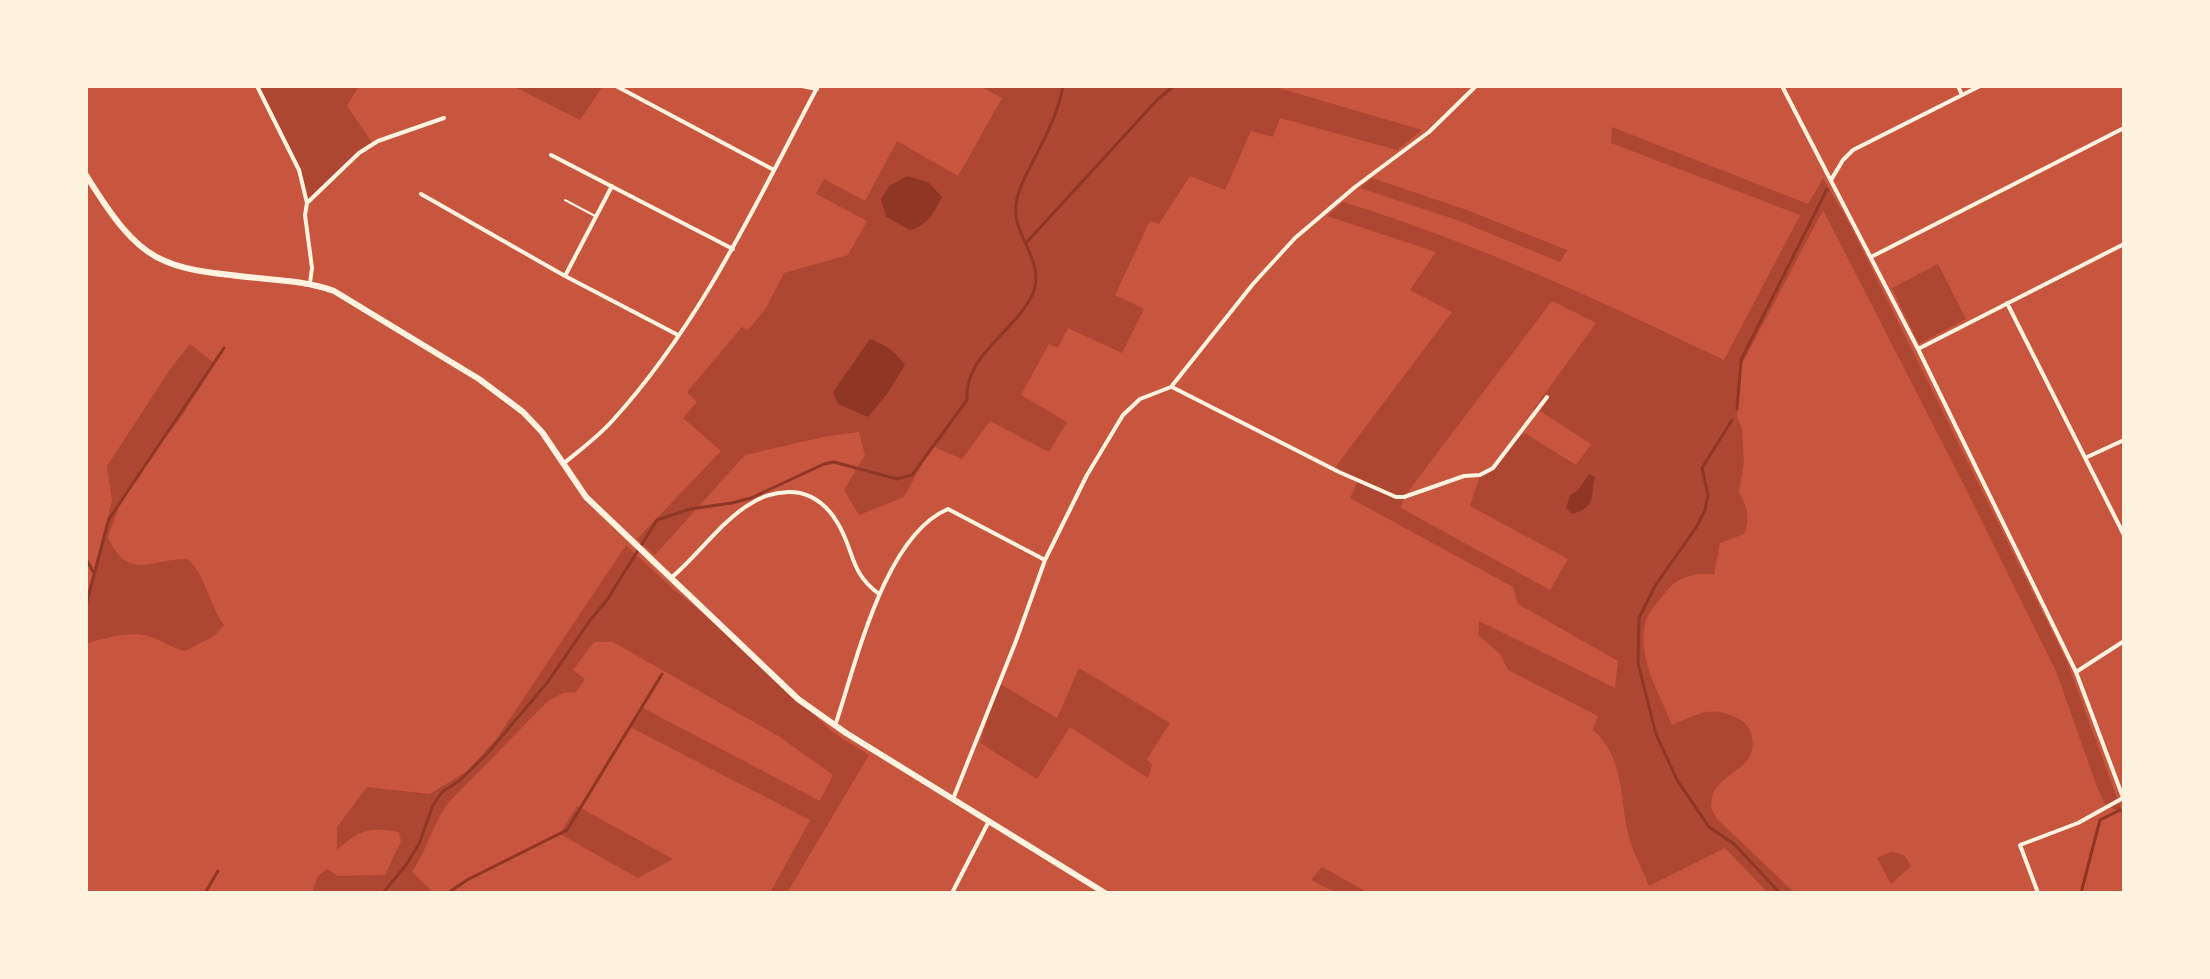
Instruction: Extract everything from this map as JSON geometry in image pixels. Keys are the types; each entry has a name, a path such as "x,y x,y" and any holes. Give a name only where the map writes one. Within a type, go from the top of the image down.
{"main road":[{"path":"86,175 120,227 154,257 202,272 310,283 350,300 504,396 536,424 586,497 798,699 835,726 1105,893"}],"street":[{"path":"257,86 299,170 307,203 305,215 312,268 310,283"},
{"path":"616,86 774,170"},
{"path":"563,464 611,422 714,283 818,87 802,86"},
{"path":"953,799 1045,560 1087,475 1123,415 1140,399 1171,387 1238,302 1295,238 1355,187 1429,132 1476,86"},
{"path":"1782,86 1918,349 2076,672 2124,799 2078,823 2020,845 2038,893"},
{"path":"1958,86 1962,95"},
{"path":"1831,180 1853,150 1980,86"},
{"path":"307,203 359,153 378,141 444,118"},
{"path":"1871,257 2124,128"},
{"path":"551,155 733,249"},
{"path":"565,276 612,186"},
{"path":"421,194 565,276 678,335"},
{"path":"1918,349 2124,244"},
{"path":"2007,303 2123,532"},
{"path":"1171,387 1339,472 1396,497 1488,471 1519,436 1547,397"},
{"path":"2085,458 2124,440"},
{"path":"671,578 741,510 760,499 787,492 803,494 820,501 829,509 863,583 879,594"},
{"path":"835,726 879,594 916,532 948,509 1045,560"},
{"path":"2076,672 2124,641"},
{"path":"952,893 989,821"}],"lane":[{"path":"565,200 596,217"}],"shaded area":[{"path":"257,86 359,86 347,106 373,144 359,153 307,203 299,170"},
{"path":"513,86 603,86 580,120"},
{"path":"980,86 1272,86 1422,130 1397,150 1280,118 1273,137 1251,131 1225,190 1190,176 1159,224 1150,221 1115,295 1144,309 1122,353 1068,328 1058,348 1049,344 1021,395 1067,422 1049,452 990,421 962,459 932,446 904,497 859,515 844,490 865,455 859,432 745,455 655,555 637,539 721,451 683,418 697,402 687,392 742,327 748,330 766,308 784,273 848,255 867,221 816,194 824,179 865,201 897,141 958,176 1002,98","holes":["905,365 868,417 833,392 850,369"]},
{"path":"1612,127 1808,204 1823,178 1850,225 2068,664 2123,814 2105,804 2056,671 1823,210 1742,364 1737,416 1742,429 1744,462 1739,492 1748,518 1744,534 1720,543 1714,575 1690,576 1669,588 1649,614 1643,637 1651,676 1672,725 1697,715 1719,712 1743,721 1749,728 1753,747 1751,755 1715,790 1711,808 1717,819 1795,893 1768,893 1725,848 1649,886 1628,834 1616,765 1603,740 1593,730 1598,716 1508,670 1500,654 1478,635 1479,621 1615,688 1618,661 1518,604 1513,587 1350,498 1358,481 1334,469 1452,312 1410,290 1436,252 1327,216 1343,202 1490,254 1724,360 1800,215 1611,143","holes":["1552,301 1596,323 1533,410 1540,411 1591,444 1576,465 1525,433 1519,436 1488,471 1480,475 1470,506 1568,559 1550,590 1401,508 1404,497"]},
{"path":"907,176 928,182 942,197 926,222 910,230 886,217 881,199 889,186"},
{"path":"1372,178 1467,210 1567,250 1560,262 1457,220 1360,188"},
{"path":"1938,264 1966,319 1919,344 1892,288"},
{"path":"870,339 890,349 905,365 868,417 838,404 833,392"},
{"path":"190,344 215,364 121,502 108,537 124,560 133,564 188,559 199,574 224,625 214,636 185,651 148,636 134,634 88,643 86,650 86,599 112,501 107,466"},
{"path":"1589,474 1595,477 1591,500 1585,508 1572,514 1566,508 1570,495 1577,491"},
{"path":"626,545 744,647 831,731 869,755 787,893 770,893 810,820 630,727 641,707 820,801 833,775 780,737 613,642 594,642 573,670 585,679 576,692 563,693 548,701 448,803 412,872 434,893 312,893 318,876 327,869 338,876 385,875 401,841 399,832 365,831 337,850 337,827 367,787 430,794 467,771 497,738"},
{"path":"1079,668 1170,723 1147,759 1152,765 1148,778 1070,727 1037,779 980,743 999,683 1057,718"},
{"path":"577,806 673,859 638,878 560,834"},
{"path":"1891,852 1904,856 1910,867 1891,884 1877,858"},
{"path":"1322,867 1369,893 1339,892 1311,880"}],"waterway":[{"path":"383,893 419,844 433,805 442,792 459,781 486,755 547,683 607,600 657,520 690,509 751,498 834,462 897,479 912,475 967,400 968,384 982,356 1015,320 1033,293 1035,270 1016,216 1017,200 1054,117 1063,86"},
{"path":"1026,243 1158,99 1174,86"},
{"path":"1737,409 1741,360 1827,189"},
{"path":"86,605 109,519 224,348"},
{"path":"1732,420 1702,468 1708,495 1705,510 1655,586 1639,618 1638,663 1656,734 1677,780 1709,827 1734,844 1780,893"},
{"path":"86,559 94,573"},
{"path":"448,893 467,880 567,830 662,674"},
{"path":"2081,893 2100,820 2120,810"},
{"path":"205,893 218,871"}]}
